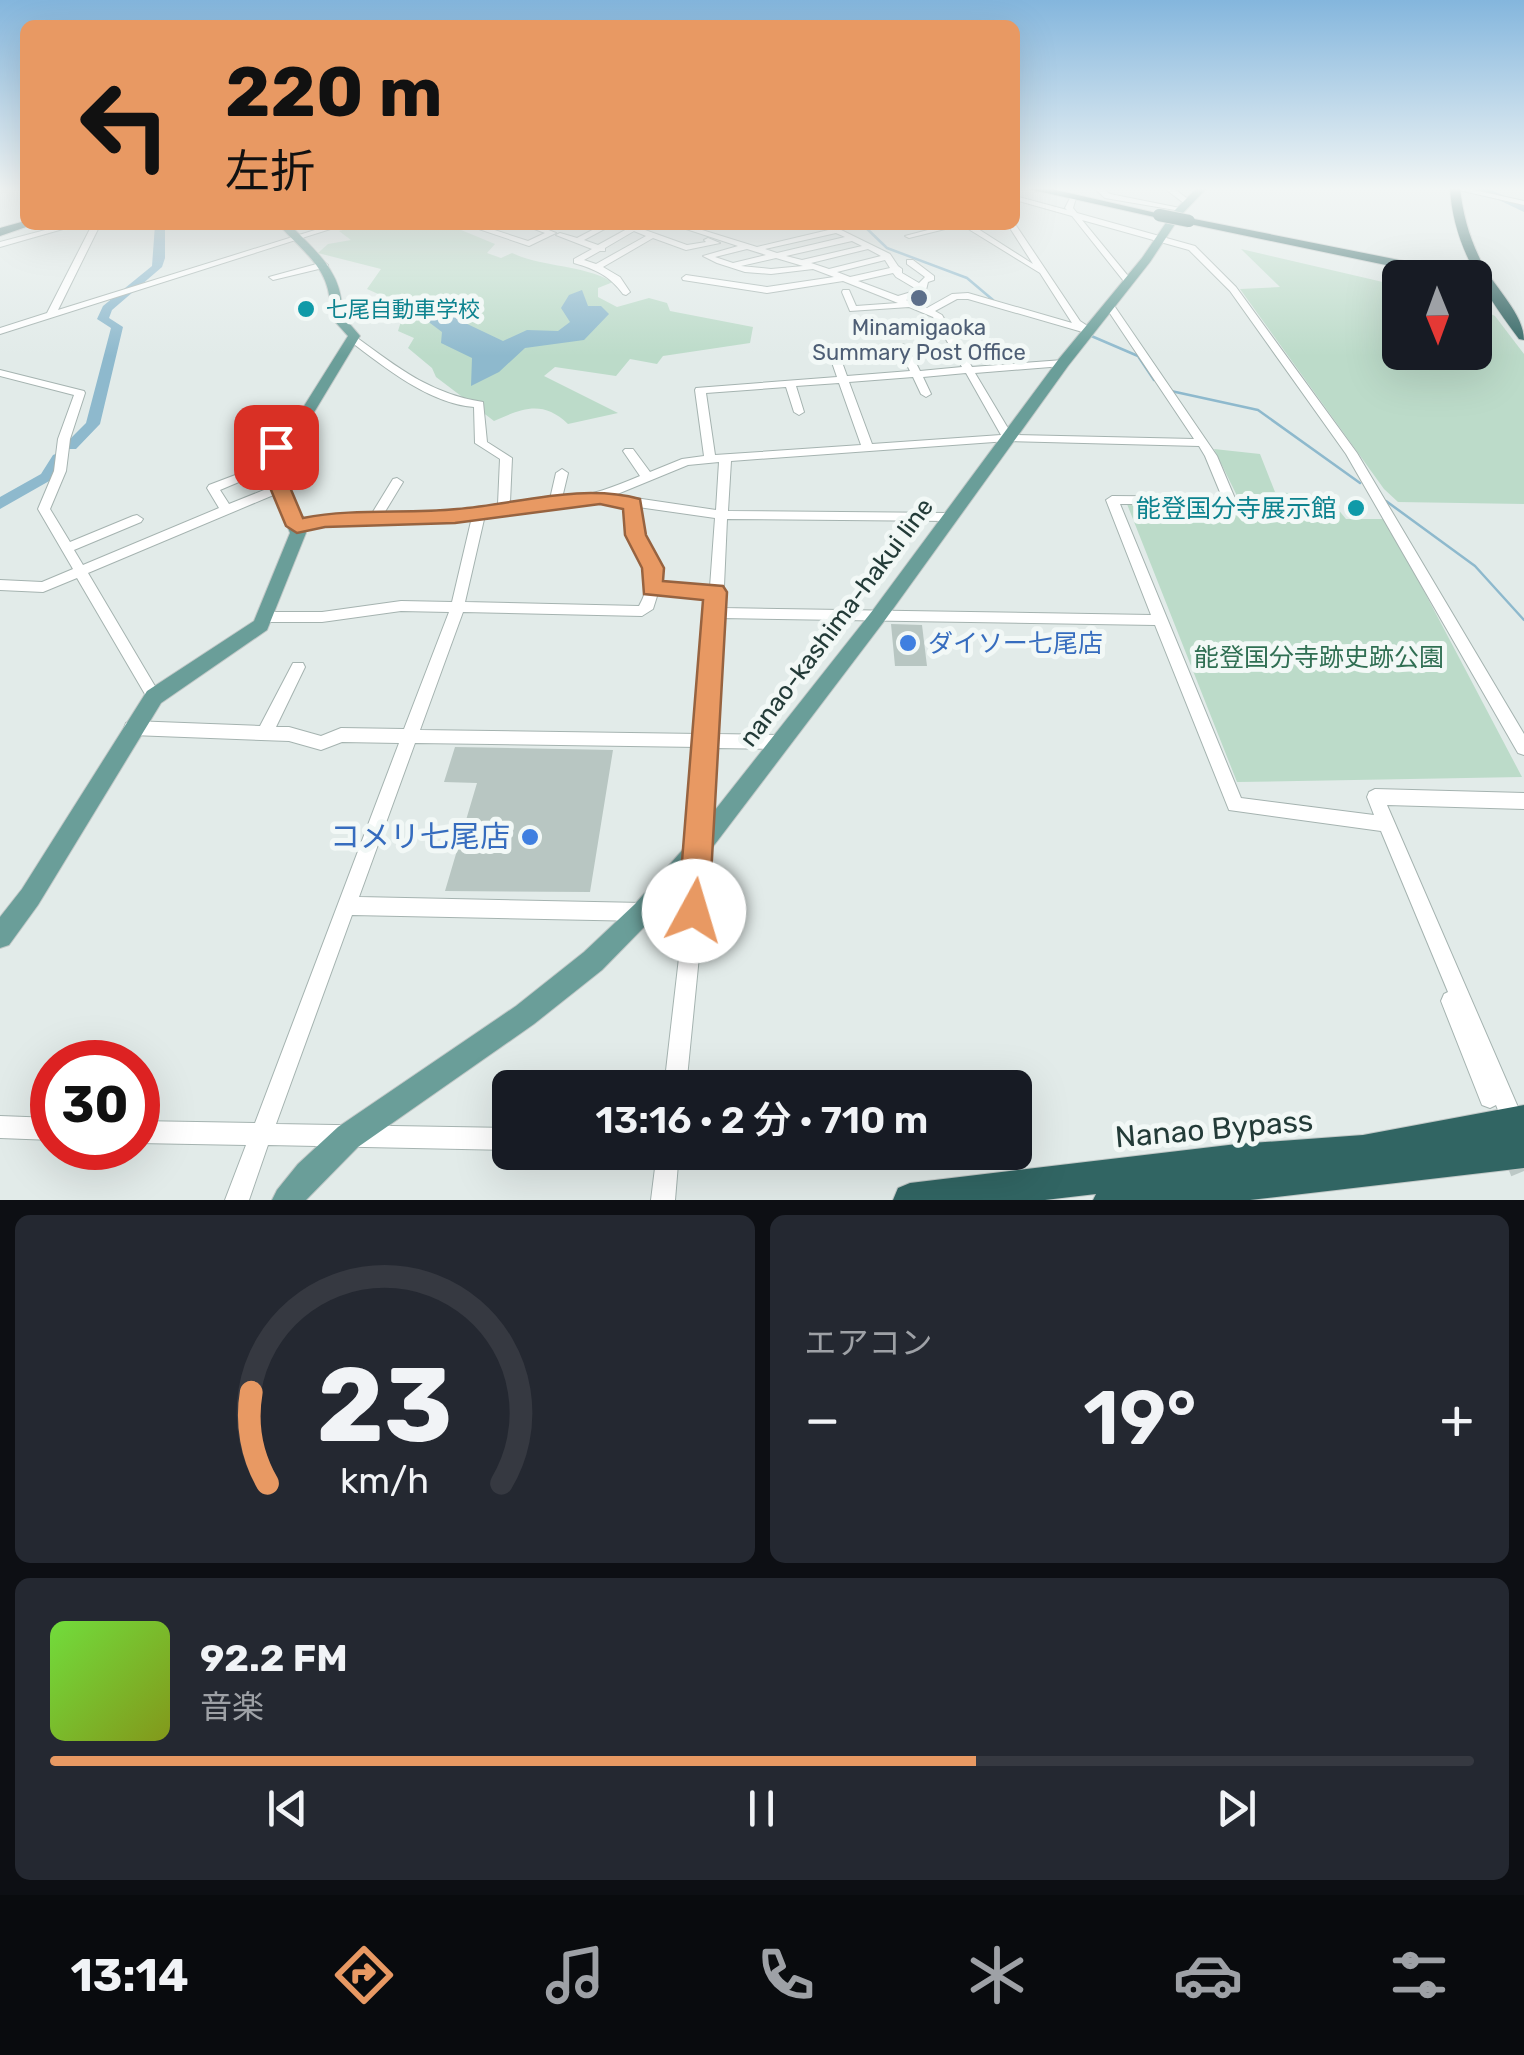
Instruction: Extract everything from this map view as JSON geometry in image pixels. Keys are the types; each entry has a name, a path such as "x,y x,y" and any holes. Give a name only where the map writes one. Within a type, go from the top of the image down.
{"highway":[{"path":"1327,244 1396,260"},
{"path":"1492,297 1524,336"},
{"path":"1110,1200 1194,1188 1422,1168 1521,1132"},
{"name":"Nanao Bypass","path":"910,1200 1237,1160 1363,1152 1521,1132"}],"main road":[{"path":"2,928 30,897 154,696 246,637 266,617 298,533 271,466 276,447 300,424 354,339 336,316 337,295 324,265 302,244"},
{"name":"nanao-kashima-hakui line","path":"287,1200 348,1137 525,1015 593,961 643,912 879,615 1155,244"}],"street":[{"path":"50,316 86,244"},
{"path":"0,331 157,282 257,244"},
{"path":"586,244 619,255"},
{"path":"603,244 578,261 616,279 626,292"},
{"path":"597,267 638,244"},
{"path":"674,244 686,248 710,244"},
{"path":"744,244 937,316 1008,438"},
{"path":"770,244 706,256 730,266 780,274 868,247"},
{"path":"730,266 825,244"},
{"path":"863,244 888,257 907,281 922,288"},
{"path":"996,244 1044,274"},
{"path":"1024,244 1077,323 1088,333"},
{"path":"1098,244 1129,282"},
{"path":"1177,244 1192,248 1248,306 1371,485 1524,748"},
{"path":"820,245 838,255"},
{"path":"827,272 888,257"},
{"path":"898,299 922,292 924,281 931,278 910,262"},
{"path":"273,278 324,265"},
{"path":"686,278 767,290 847,284 898,268"},
{"path":"874,290 907,281"},
{"path":"847,284 853,309 912,304"},
{"path":"928,310 955,296 995,302 1088,333"},
{"path":"1110,306 1200,442 1230,501 1112,500 1235,805 1388,824"},
{"path":"354,339 405,378 461,403 479,404 481,443 506,458 504,507"},
{"path":"903,347 926,394"},
{"path":"834,351 868,448"},
{"path":"677,1070 700,845 722,515 717,458 700,390 1064,364"},
{"path":"0,373 80,393 64,439 60,472 44,510 154,696"},
{"path":"790,384 799,412"},
{"path":"297,526 374,518 406,520 600,497 686,462 717,458 1008,438 1200,442"},
{"path":"629,451 647,477"},
{"path":"226,510 213,488 271,466"},
{"path":"555,504 562,473"},
{"path":"374,518 397,482"},
{"path":"0,584 43,587 279,488"},
{"path":"600,497 722,515 949,517"},
{"path":"266,617 322,617 400,606 644,610 652,588 653,568 636,535 632,504"},
{"path":"237,1200 457,608 478,512"},
{"path":"66,548 137,519"},
{"path":"652,588 715,592"},
{"path":"714,613 1162,620"},
{"path":"264,733 298,667"},
{"path":"132,728 288,734 321,743 341,735 781,742"},
{"path":"1521,1132 1374,797 1524,800"},
{"path":"346,906 643,912"},
{"path":"1428,924 1420,924 1490,1097"},
{"path":"0,1127 30,1128"},
{"path":"160,1133 492,1139"},
{"path":"663,1200 666,1170"}],"green space":[{"path":"328,244 495,244 487,253 501,258 512,253 613,282 598,288 598,297 617,307 649,298 667,303 670,311 753,327 750,343 663,356 657,364 630,359 616,376 555,367 544,376 618,413 568,424 550,412 532,409 494,421 436,377 432,368 408,348 414,338 398,331 403,315 388,307 385,297 367,289 381,269 318,253"},
{"path":"1241,249 1382,282 1382,370 1492,370 1492,314 1495,316 1524,354 1524,504 1398,502 1384,489 1240,289 1280,287"},
{"name":"能登国分寺跡史跡公園","path":"1214,449 1260,454 1275,492 1327,496 1346,519 1386,519 1522,777 1237,782 1127,504 1242,506"}],"water":[{"path":"582,290 588,306 601,306 609,314 584,340 525,348 499,372 471,386 472,358 441,343 442,332 414,311 417,306 465,307 461,321 503,341 527,330 558,331 570,322 561,308 569,295"}],"building":[{"name":"ダイソー七尾店","path":"891,624 922,625 927,666 895,666"},
{"name":"コメリ七尾店","path":"455,747 613,750 590,892 445,891 477,783 444,782"}],"waterway":[{"path":"71,446 93,424 117,327 103,319 107,308 157,267 160,244"},
{"path":"883,244 967,278 993,300"},
{"path":"1089,335 1138,356 1154,380"},
{"path":"1171,391 1258,410 1360,483"},
{"path":"0,504 46,477 58,458"},
{"path":"1386,501 1475,566 1524,620"}],"tunnel":[{"path":"1513,1154 1524,1181"}],"place":[{"name":"Minamigaoka Summary Post Office","path":"919,298"},
{"name":"七尾自動車学校","path":"306,309"},
{"name":"能登国分寺展示館","path":"1356,508"},
{"name":"ダイソー七尾店","path":"908,643"},
{"name":"コメリ七尾店","path":"530,837"}],"route":[{"path":"276,447 271,454 271,466 297,526 325,520 455,516 600,497 632,504 636,511 634,527 653,568 652,588 715,592 694,911"}]}
